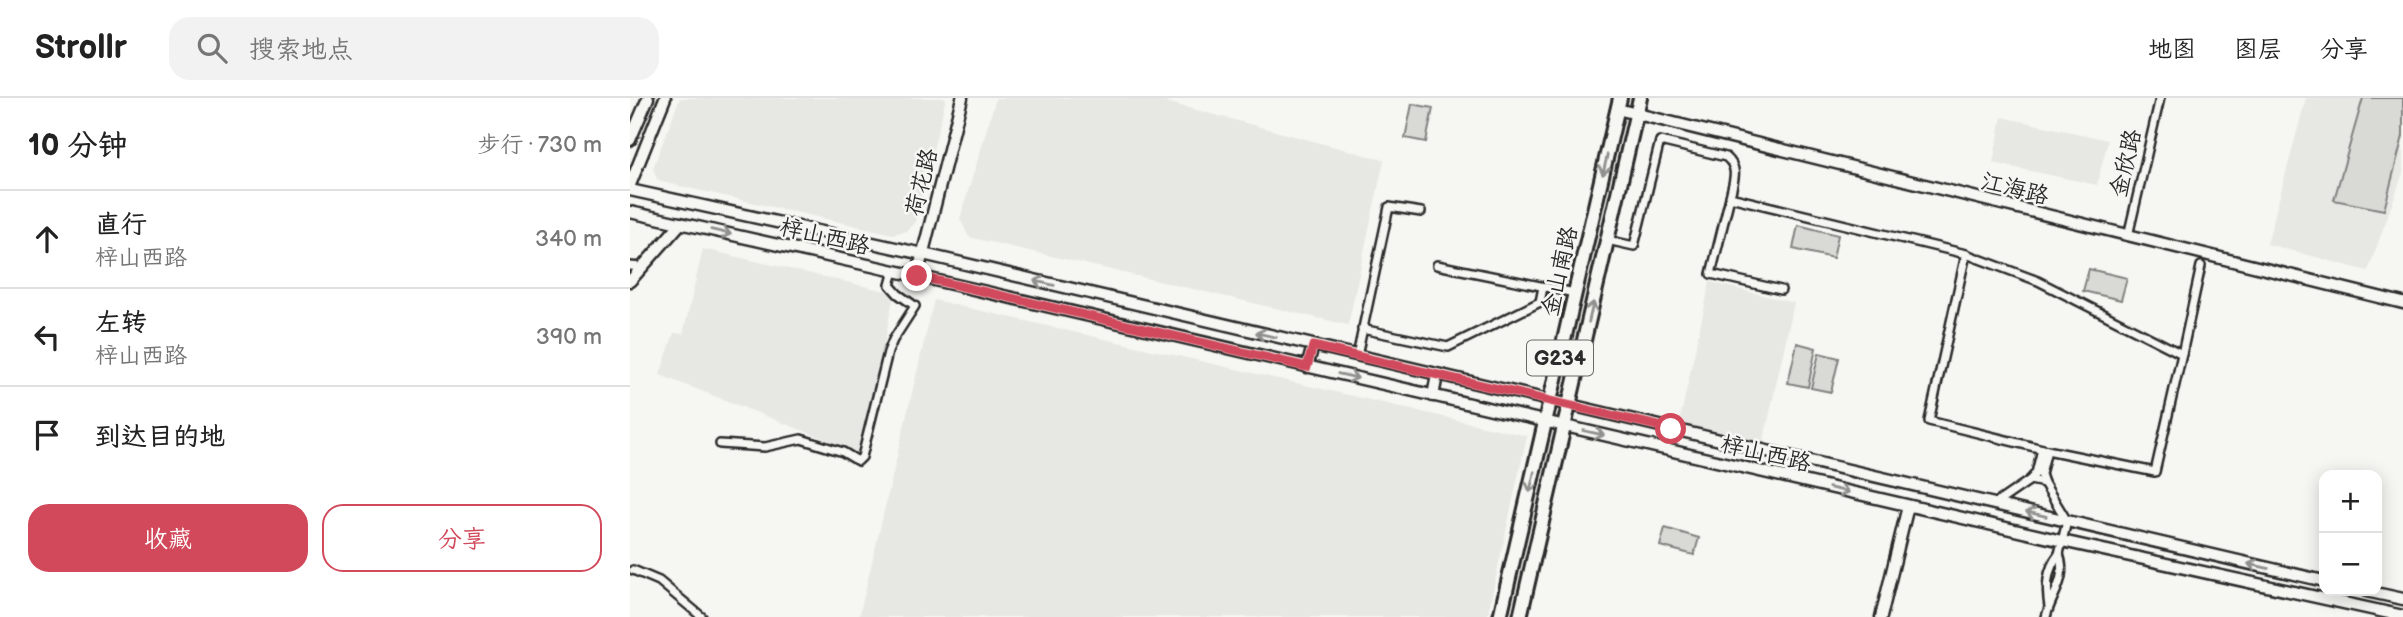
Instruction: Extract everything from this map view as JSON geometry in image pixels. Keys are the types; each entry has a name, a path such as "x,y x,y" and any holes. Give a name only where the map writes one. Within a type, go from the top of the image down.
{"highway":[{"name":"金山南路","path":"1520,617 1640,98"},
{"name":"金山南路","path":"1500,617 1619,104"}],"street":[{"path":"630,140 648,98"},
{"path":"630,185 665,98"},
{"name":"荷花路","path":"917,276 962,98"},
{"name":"金欣路","path":"2128,236 2160,98"},
{"name":"江海路","path":"1619,104 1636,114 2403,303"},
{"path":"1607,240 1633,246 1660,141 1726,156 1734,164 1736,171 1712,274 1782,290"},
{"name":"梓山西路","path":"630,191 923,254 2319,580"},
{"path":"1730,197 1966,254 2038,281 2182,354"},
{"path":"1357,356 1389,206 1421,212"},
{"name":"梓山西路","path":"630,212 1908,506 2403,616"},
{"path":"630,281 681,223"},
{"path":"1966,254 1929,421 2044,450 2155,472 2201,266"},
{"path":"630,265 642,267"},
{"path":"1437,265 1575,293"},
{"path":"720,444 765,447 801,439 843,452 858,461 862,457 888,352 915,306 890,285 894,271"},
{"path":"1363,329 1448,347 1540,302 1543,286"},
{"path":"1307,367 1313,346"},
{"path":"1433,396 1437,375"},
{"path":"1994,505 2030,480 2036,473 2044,450"},
{"path":"2044,450 2041,474 2043,483 2067,521 2059,555 2051,564 2046,589 2049,607"},
{"path":"2030,480 2043,483"},
{"path":"1881,617 1908,506"},
{"path":"2046,617 2058,591 2063,566 2059,555"},
{"path":"634,570 659,581 702,617"},
{"path":"2382,594 2403,599"}],"shaded area":[{"path":"680,98 946,98 915,222 906,231 893,234 657,179 653,168"},
{"path":"996,98 1151,98 1384,160 1348,325 969,237 960,219"},
{"path":"2306,98 2403,98 2403,173 2368,271 2267,244"},
{"path":"2363,98 2403,98 2403,136 2384,210 2334,200"},
{"path":"1412,104 1433,108 1426,142 1405,138"},
{"path":"2002,117 2108,140 2097,185 1993,163"},
{"path":"1798,225 1838,235 1833,258 1793,249"},
{"path":"703,249 894,293 863,454 660,375 674,333 683,334"},
{"path":"2089,269 2127,278 2121,300 2083,291"},
{"path":"1710,282 1794,303 1763,444 1679,424"},
{"path":"934,300 1527,436 1487,617 859,617"},
{"path":"1797,343 1816,348 1808,387 1788,383"},
{"path":"1819,353 1839,358 1831,392 1811,388"},
{"path":"1665,528 1699,538 1694,555 1660,546"}],"route":[{"path":"917,276 1307,367 1313,346 1671,429"}]}
